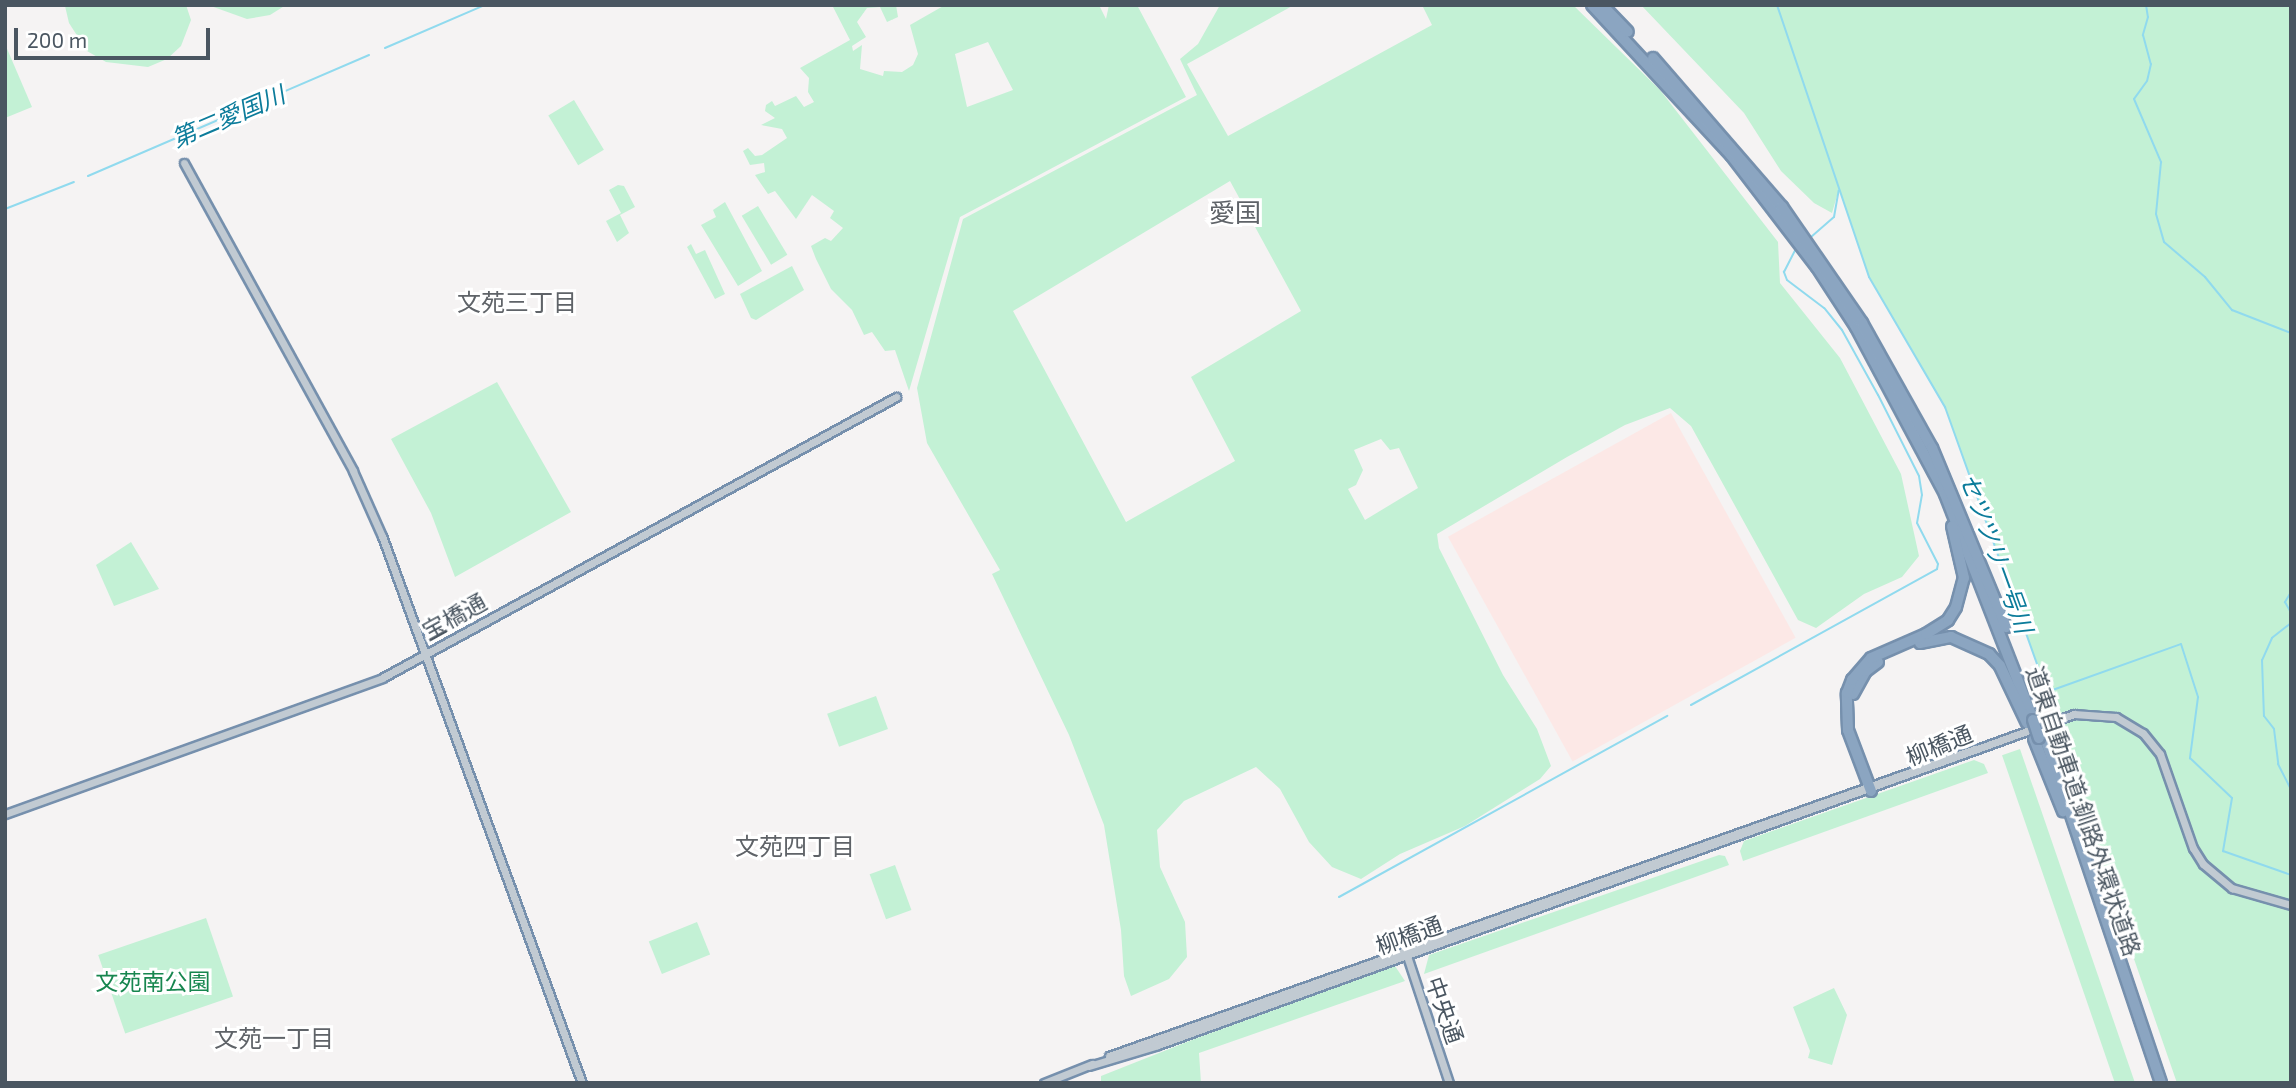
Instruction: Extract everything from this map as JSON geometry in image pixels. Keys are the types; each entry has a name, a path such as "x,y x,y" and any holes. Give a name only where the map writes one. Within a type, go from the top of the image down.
{"highway":[{"name":"道東自動車道;釧路外環状道路","path":"1592,5 1686,103 1776,211 1856,327 1925,452 1968,547 2033,720"},
{"name":"道東自動車道;釧路外環状道路","path":"1602,5 1737,151 1862,323 1951,490 2158,1083"},
{"path":"1870,787 1845,717 1852,680 1882,651 1926,634 1948,620 1964,578 1958,542 1925,452"},
{"path":"1870,787 1852,704 1862,677 1885,657 1939,638 1978,645 2000,666 2033,720"},
{"name":"道東自動車道;釧路外環状道路","path":"2039,737 2158,1083"}],"street":[{"path":"184,163 353,471 425,654 582,1083"},
{"name":"宝橋通","path":"5,814 270,721 382,678 896,397"},
{"name":"柳橋通","path":"1044,1083 2074,714 2103,714 2130,724 2160,754 2193,848 2213,875 2232,888 2291,905"},
{"name":"中央通","path":"1406,952 1449,1083"}],"shaded area":[{"path":"1671,413 1796,638 1573,761 1448,537"}],"green space":[{"path":"186,5 191,20 181,46 167,59 148,67 106,62 87,51 69,23 65,6"},
{"path":"208,5 286,5 270,15 247,19"},
{"path":"832,5 896,5 898,17 887,22 880,7 867,8 857,22 866,37 852,46 853,51 862,45 860,69 883,76 884,71 902,72 913,65 918,54 910,25 945,5 1099,5 1106,19 1109,5 1137,5 1186,97 960,217 909,391 895,350 885,351 872,332 864,335 852,310 831,289 816,259 811,246 825,238 831,241 843,228 830,218 834,211 812,195 796,219 775,191 768,194 755,175 765,172 764,163 750,165 743,151 748,148 755,156 762,155 787,138 782,129 761,125 775,118 765,111 766,105 772,101 775,106 796,96 804,107 814,102 808,92 809,78 800,68 850,40","holes":["988,42 1013,90 967,107 955,54"]},
{"path":"1220,5 1294,5 1187,64 1228,136 1432,25 1422,5 1573,5 1660,90 1778,242 1780,283 1840,358 1901,474 1919,556 1902,577 1864,594 1816,628 1798,620 1691,426 1670,408 1625,425 1567,457 1437,534 1439,548 1503,675 1537,729 1551,766 1540,779 1465,826 1400,854 1361,879 1332,867 1309,842 1280,789 1256,767 1184,801 1157,830 1160,867 1185,922 1187,957 1169,979 1131,996 1124,976 1121,930 1104,825 1069,735 992,574 1000,570 927,443 917,388 963,219 1197,95 1180,59 1198,44","holes":["1230,181 1301,311 1191,377 1235,461 1126,522 1013,311","1381,439 1390,450 1399,448 1418,488 1365,520 1348,489 1356,485 1363,470 1354,450"]},
{"path":"1641,5 2291,5 2291,1083 2177,1083 2056,734 2060,732 2047,692 1945,407 1869,277 1839,189 1832,213 1814,203 1781,171 1744,113"},
{"path":"5,44 32,107 5,118"},
{"path":"574,100 604,150 578,165 548,115"},
{"path":"618,185 624,186 635,207 620,215 629,233 617,242 606,221 621,213 609,190"},
{"path":"725,202 762,271 738,286 701,225 716,217 713,210"},
{"path":"758,206 787,255 771,265 742,216"},
{"path":"691,244 696,254 705,250 725,294 715,299 687,247"},
{"path":"792,266 804,290 756,320 751,318 740,294"},
{"path":"497,382 571,512 455,577 431,513 391,439"},
{"path":"131,542 159,589 114,606 96,565"},
{"path":"876,696 888,729 839,747 827,714"},
{"path":"2020,749 2135,1082 2115,1083 2002,755"},
{"path":"1974,760 1984,764 1988,773 1743,861 1740,851 1744,841"},
{"path":"1719,855 1725,856 1729,865 1424,974 1429,955"},
{"path":"895,865 911,910 886,919 870,874"},
{"name":"文苑南公園","path":"206,918 233,996 125,1034 98,955"},
{"path":"697,922 710,954 662,974 649,941"},
{"path":"1395,966 1405,981 1199,1053 1201,1083 1101,1083 1101,1076"},
{"path":"1834,988 1847,1015 1832,1065 1808,1058 1810,1051 1793,1007"}],"waterway":[{"name":"第二愛国川","path":"385,48 485,5"},
{"name":"セツツリ一号川","path":"1777,5 1869,277 1945,407 2047,692 2181,644 2198,697 2190,758 2232,798 2223,851 2291,875"},
{"path":"2146,5 2148,17 2143,35 2151,64 2147,81 2134,99 2161,162 2156,214 2164,242 2205,277 2232,310 2291,333"},
{"name":"第二愛国川","path":"88,176 369,55"},
{"name":"第二愛国川","path":"5,209 74,182"},
{"path":"1811,237 1834,217 1839,190"},
{"path":"1691,705 1937,569 1938,564 1917,523 1922,495 1919,476 1878,395 1842,330 1824,308 1787,280 1784,272 1796,248"},
{"path":"2291,592 2285,602 2291,613"},
{"path":"2291,623 2272,638 2262,660 2264,716 2274,729 2278,764 2291,790"},
{"path":"1339,897 1667,716"}],"district":[{"name":"愛国","path":"1235,212"},
{"name":"文苑三丁目","path":"517,302"},
{"name":"文苑四丁目","path":"795,846"},
{"name":"文苑一丁目","path":"274,1038"}]}
